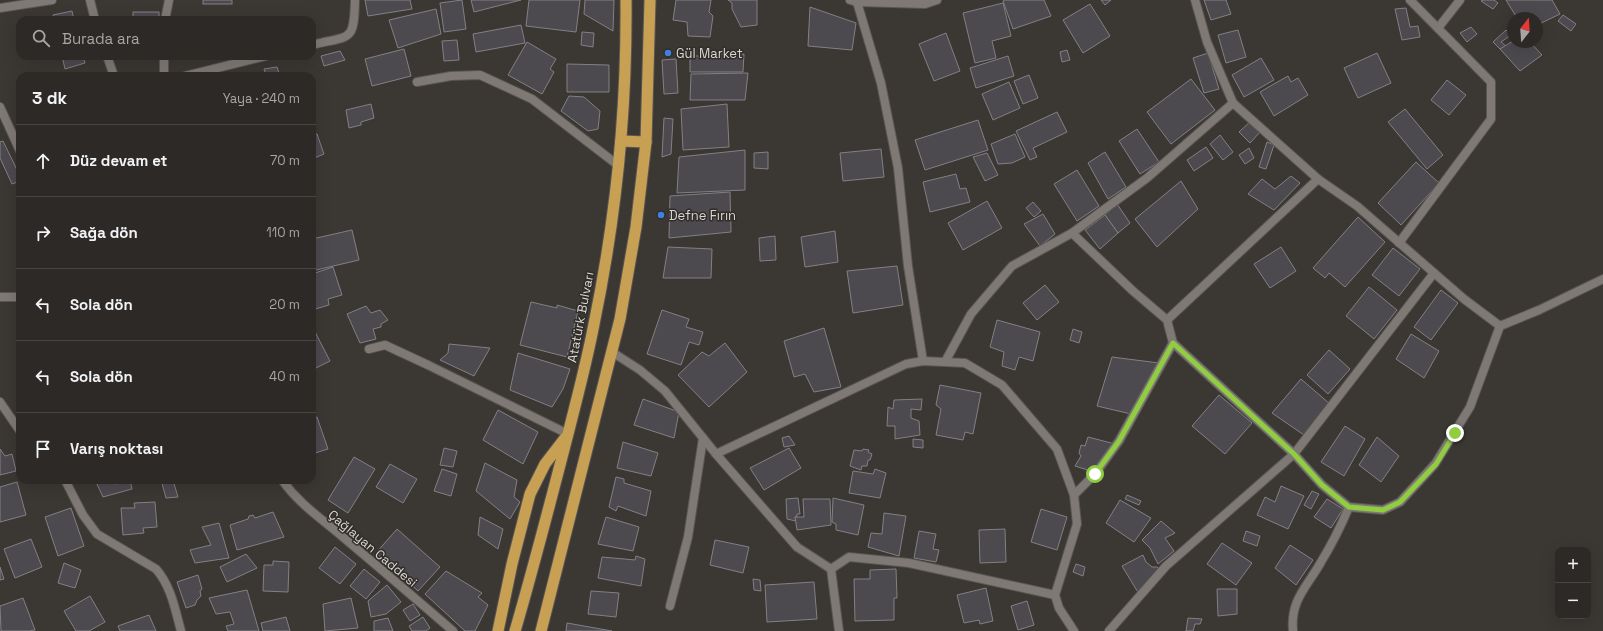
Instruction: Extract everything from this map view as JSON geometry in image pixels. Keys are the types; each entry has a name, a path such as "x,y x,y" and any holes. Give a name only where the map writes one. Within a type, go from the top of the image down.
{"highway":[{"name":"Atatürk Bulvarı","path":"515,631 544,527 595,323 619,166 626,36 626,0"},
{"path":"541,631 620,319 636,227 646,142 650,0"},
{"path":"620,141 646,142"},
{"path":"498,631 512,564 530,494 545,464 568,434"}],"street":[{"path":"0,8 52,0"},
{"path":"90,0 94,16"},
{"path":"166,16 169,0"},
{"path":"316,44 338,40 349,35 355,24 355,0"},
{"path":"923,362 908,266 898,168 881,83 853,1 925,4 938,0"},
{"path":"1195,0 1206,42 1233,103 1318,178 1358,206 1464,299 1500,326"},
{"path":"1399,243 1491,119 1491,82 1410,0"},
{"path":"1438,28 1460,0"},
{"path":"108,60 113,72"},
{"path":"164,60 164,72"},
{"path":"201,72 250,60"},
{"path":"417,82 451,76 480,75 532,100 619,166"},
{"path":"945,362 971,314 1012,266 1072,233 1147,178 1233,103"},
{"path":"0,108 16,142"},
{"path":"1167,320 1318,178"},
{"path":"1072,233 1133,291 1167,320 1173,343 1294,454 1322,485 1349,507 1383,510 1400,502 1436,464 1470,407 1500,326 1540,310 1603,280"},
{"path":"1109,631 1166,566 1294,454 1434,273"},
{"path":"0,297 16,297"},
{"path":"1074,495 1095,474 1119,441 1173,343"},
{"path":"369,349 385,345 568,434"},
{"path":"612,352 640,370 665,392 716,454 797,547 831,569 839,631"},
{"path":"716,454 906,364 923,362 965,363 1002,385 1057,448 1074,495 1077,524 1055,595 1059,608 1074,631"},
{"path":"0,402 16,424"},
{"path":"670,606 688,537 703,438"},
{"path":"67,484 83,515 97,534 156,569 162,576 169,590 181,631"},
{"name":"Çağlayan Caddesi","path":"285,484 310,512 343,536 453,631"},
{"path":"1293,631 1292,617 1299,597 1317,570 1338,533 1349,507"},
{"path":"831,569 849,557 902,562 1055,595"}],"building":[{"path":"203,0 232,0 232,4 203,4"},
{"path":"365,0 410,0 412,9 368,16"},
{"path":"462,0 466,29 444,32 440,3"},
{"path":"471,0 521,0 474,12"},
{"path":"529,0 580,0 576,32 526,26"},
{"path":"585,0 614,0 613,31 584,14"},
{"path":"676,0 711,0 709,12 713,16 710,37 688,36 687,22 673,20"},
{"path":"728,0 757,0 757,25 741,27 732,9 732,3"},
{"path":"1044,0 1051,16 1013,29 1003,1"},
{"path":"1101,0 1111,0 1105,5"},
{"path":"1204,0 1226,0 1231,14 1211,20"},
{"path":"1494,0 1498,3 1493,9 1481,1"},
{"path":"1506,0 1552,0 1560,14 1543,22 1543,12 1513,12"},
{"path":"1003,3 1011,36 992,41 996,58 975,63 963,13"},
{"path":"1090,4 1110,36 1083,53 1063,20"},
{"path":"810,7 856,23 852,50 808,46"},
{"path":"1406,8 1410,27 1418,26 1420,37 1402,40 1395,9"},
{"path":"436,9 441,34 398,48 389,20"},
{"path":"72,11 73,16 53,16"},
{"path":"133,12 159,12 159,16 133,16"},
{"path":"1563,15 1576,24 1571,31 1558,21"},
{"path":"521,25 525,43 476,52 473,34"},
{"path":"1471,27 1477,34 1467,42 1460,33"},
{"path":"1238,30 1246,57 1226,63 1218,35"},
{"path":"1506,30 1507,31 1507,38 1501,42 1506,46 1500,49 1493,42"},
{"path":"582,32 594,33 593,47 581,45"},
{"path":"946,33 960,71 934,81 919,44"},
{"path":"457,40 459,60 444,61 442,41"},
{"path":"527,42 556,59 550,69 554,72 542,94 508,75"},
{"path":"1507,45 1507,48 1536,48 1542,55 1520,71 1500,49"},
{"path":"404,49 411,76 372,86 365,59"},
{"path":"1067,50 1070,60 1062,62 1060,52"},
{"path":"340,51 345,60 324,66 321,56"},
{"path":"1208,53 1219,89 1204,93 1193,58"},
{"path":"1377,53 1391,83 1358,98 1344,68"},
{"path":"707,54 724,54 724,58 735,58 736,54 744,54 743,72 690,72 690,55 705,57"},
{"path":"1008,56 1014,76 976,88 970,68"},
{"path":"1261,58 1274,80 1244,97 1232,75"},
{"path":"676,59 678,93 664,94 662,60"},
{"path":"63,60 84,60 85,63 65,69"},
{"path":"567,64 609,65 609,92 567,92"},
{"path":"277,67 279,72 265,72 264,69"},
{"path":"748,73 745,100 690,100 691,74"},
{"path":"1029,75 1038,98 1023,104 1014,81"},
{"path":"1288,76 1291,82 1298,78 1308,95 1274,116 1260,92"},
{"path":"1191,79 1215,110 1171,144 1147,112"},
{"path":"1447,80 1466,95 1449,115 1431,100"},
{"path":"1009,82 1020,108 993,120 982,94"},
{"path":"569,96 584,97 600,111 598,129 588,131 561,111"},
{"path":"371,104 374,118 361,122 361,125 349,128 346,110"},
{"path":"727,104 729,147 683,150 681,109"},
{"path":"1405,109 1443,155 1427,169 1388,122"},
{"path":"1057,112 1067,132 1033,148 1037,157 1030,160 1016,131"},
{"path":"664,118 673,119 671,154 662,157"},
{"path":"978,120 988,150 925,170 915,140"},
{"path":"1251,121 1261,131 1250,143 1239,132"},
{"path":"1137,129 1159,162 1140,174 1119,141"},
{"path":"316,134 324,154 316,157"},
{"path":"1015,134 1025,157 1012,163 998,164 991,144"},
{"path":"1220,135 1233,152 1223,160 1210,144"},
{"path":"3,141 16,168 16,182 12,184 0,158 0,142"},
{"path":"1267,142 1274,145 1266,169 1259,167"},
{"path":"1206,147 1213,158 1194,171 1187,160"},
{"path":"1249,148 1254,158 1245,164 1239,155"},
{"path":"881,149 884,177 843,181 840,153"},
{"path":"745,150 745,190 677,193 679,157"},
{"path":"768,152 768,169 754,168 754,153"},
{"path":"1105,152 1126,187 1108,199 1088,163"},
{"path":"987,153 998,175 985,181 973,157"},
{"path":"1416,162 1439,183 1401,225 1378,203"},
{"path":"1077,170 1099,206 1077,221 1054,184"},
{"path":"956,174 960,189 966,188 970,202 930,212 923,182"},
{"path":"1291,176 1300,183 1274,210 1248,194 1262,179 1275,189"},
{"path":"1181,181 1198,209 1157,247 1135,219"},
{"path":"730,192 731,232 669,238 670,196"},
{"path":"987,201 1002,228 963,250 948,223"},
{"path":"1033,202 1041,211 1034,217 1026,208"},
{"path":"1117,204 1130,223 1118,233 1105,215"},
{"path":"1043,214 1055,234 1040,246 1024,224"},
{"path":"1105,215 1118,233 1100,249 1085,230"},
{"path":"1358,217 1385,242 1345,287 1329,273 1325,278 1313,268"},
{"path":"352,230 359,260 316,270 316,238"},
{"path":"835,231 838,262 805,267 801,237"},
{"path":"775,236 776,260 760,261 759,238"},
{"path":"668,247 712,249 711,278 663,278"},
{"path":"1281,247 1296,271 1270,288 1254,264"},
{"path":"1393,248 1420,269 1399,296 1372,275"},
{"path":"897,266 903,305 853,313 847,271"},
{"path":"333,267 342,295 328,299 329,305 316,309 316,273"},
{"path":"1045,285 1059,302 1037,320 1023,303"},
{"path":"1369,287 1397,310 1374,339 1346,316"},
{"path":"1441,290 1458,303 1431,340 1414,327"},
{"path":"531,302 557,308 557,305 578,311 567,357 520,345"},
{"path":"366,306 371,313 380,310 388,320 381,324 381,327 373,329 376,339 360,343 347,314"},
{"path":"662,310 689,319 686,327 703,332 699,345 689,342 681,365 647,354"},
{"path":"997,320 1040,332 1033,361 1019,357 1015,370 1002,366 1004,352 990,347"},
{"path":"824,328 841,387 814,392 805,374 794,377 784,341"},
{"path":"1073,329 1082,332 1079,343 1070,340"},
{"path":"316,334 330,361 316,368"},
{"path":"1411,334 1439,351 1424,378 1396,359"},
{"path":"725,343 747,372 709,407 678,375 702,352 709,356"},
{"path":"449,344 490,348 474,376 440,360 448,353"},
{"path":"1329,350 1350,369 1328,394 1307,375"},
{"path":"518,353 570,369 563,389 552,407 510,390"},
{"path":"1112,357 1159,363 1131,414 1097,406"},
{"path":"1301,379 1330,404 1304,435 1272,413"},
{"path":"940,385 981,393 973,434 965,432 963,440 936,435 941,409 936,405"},
{"path":"1219,395 1252,423 1225,454 1192,426"},
{"path":"643,399 679,412 674,438 634,425"},
{"path":"922,399 921,410 911,409 911,418 919,421 920,435 895,439 895,426 887,426 888,407 893,409 894,400"},
{"path":"498,410 538,432 523,464 483,440"},
{"path":"316,417 328,449 316,453"},
{"path":"1345,426 1365,439 1344,476 1321,462"},
{"path":"789,436 795,445 784,447 782,438"},
{"path":"1088,437 1115,444 1094,472 1075,466 1081,456 1079,453 1081,445 1085,446"},
{"path":"1377,437 1399,456 1381,482 1359,465"},
{"path":"913,439 923,440 923,448 913,447"},
{"path":"623,442 658,453 651,476 617,468"},
{"path":"444,448 457,451 453,467 440,465"},
{"path":"789,448 801,468 764,490 750,468"},
{"path":"0,449 5,456 12,454 16,471 0,475"},
{"path":"863,449 869,450 868,452 872,454 870,460 868,460 867,466 862,466 861,470 850,466 854,450 862,451"},
{"path":"354,457 375,469 348,513 328,500"},
{"path":"485,463 517,480 514,497 520,502 510,519 476,491"},
{"path":"390,464 417,479 403,503 376,487"},
{"path":"442,469 457,474 451,496 434,491"},
{"path":"875,469 886,473 880,498 849,493 853,471 873,474"},
{"path":"616,477 624,479 624,483 651,491 646,516 618,506 616,511 609,507"},
{"path":"16,482 26,515 0,522 0,487"},
{"path":"97,484 131,484 132,489 103,497"},
{"path":"162,484 174,484 178,497 166,498"},
{"path":"1281,486 1304,496 1288,529 1257,515 1265,497 1275,502"},
{"path":"1312,491 1319,494 1311,509 1304,505"},
{"path":"1127,495 1141,501 1139,505 1125,499"},
{"path":"798,498 800,514 797,514 797,517 795,517 796,521 787,519 786,499"},
{"path":"833,498 864,505 858,535 836,530 836,524 832,522"},
{"path":"803,499 830,499 831,525 797,530 795,517 804,517"},
{"path":"1327,499 1343,509 1331,528 1314,517"},
{"path":"1120,500 1151,518 1134,542 1106,523"},
{"path":"155,502 157,527 143,528 144,533 123,535 121,508 135,508 134,503"},
{"path":"71,508 84,546 58,556 45,517"},
{"path":"1041,509 1067,517 1057,550 1031,542"},
{"path":"273,512 284,537 237,550 230,525 248,519 249,516 253,515 255,518"},
{"path":"884,513 906,516 899,556 868,547 871,533 882,534"},
{"path":"480,517 503,529 498,549 478,535"},
{"path":"606,517 639,527 633,551 598,544"},
{"path":"1161,521 1175,533 1165,538 1174,551 1158,564 1150,548 1142,540"},
{"path":"219,523 229,558 195,563 190,550 211,545 202,527"},
{"path":"397,529 440,567 418,591 376,553"},
{"path":"1005,529 1006,562 980,563 979,530"},
{"path":"919,531 936,534 933,549 939,550 936,562 914,558"},
{"path":"1246,531 1260,536 1257,546 1243,541"},
{"path":"31,539 42,567 15,578 4,549"},
{"path":"715,540 749,547 743,573 710,565"},
{"path":"1222,543 1252,563 1236,585 1207,564"},
{"path":"1290,545 1313,560 1296,585 1275,568"},
{"path":"335,547 356,564 340,584 319,568"},
{"path":"246,554 257,568 227,582 220,567"},
{"path":"1143,555 1146,562 1152,567 1157,567 1161,571 1139,594 1122,566"},
{"path":"636,556 645,559 641,586 598,578 602,557 635,560"},
{"path":"273,561 289,562 288,592 263,591 264,565 273,565"},
{"path":"64,563 81,570 75,588 58,583"},
{"path":"1076,564 1085,567 1083,576 1073,572"},
{"path":"0,567 4,579 0,580"},
{"path":"364,569 380,582 366,599 350,586"},
{"path":"896,569 897,598 894,598 894,620 855,621 854,579 870,579 870,570"},
{"path":"446,571 482,593 478,597 488,605 475,631 465,631 425,594"},
{"path":"198,575 202,589 200,591 201,596 195,605 186,608 177,582"},
{"path":"753,579 760,580 761,591 754,590"},
{"path":"814,582 817,619 767,622 765,585"},
{"path":"387,585 401,602 386,614 371,617 368,601"},
{"path":"986,588 993,621 980,624 979,620 964,623 957,595"},
{"path":"1217,589 1237,589 1237,614 1218,616"},
{"path":"247,590 259,631 228,631 226,626 234,624 230,612 216,614 209,598"},
{"path":"591,591 619,593 616,617 588,614"},
{"path":"90,596 105,622 89,631 76,631 64,611"},
{"path":"23,598 35,630 1,631 0,606"},
{"path":"351,598 358,628 325,631 323,604"},
{"path":"1027,601 1034,625 1018,630 1011,606"},
{"path":"413,604 420,615 410,621 403,610"},
{"path":"149,615 156,631 120,631 118,626"},
{"path":"286,617 290,631 263,631 261,623"},
{"path":"423,617 430,628 426,631 412,631 409,626"},
{"path":"388,618 393,631 374,631 374,621"},
{"path":"1188,618 1202,619 1200,624 1195,624 1193,631 1186,631"},
{"path":"567,623 612,631 566,631"}],"place":[{"name":"Gül Market","path":"668,53"},
{"name":"Defne Fırın","path":"661,215"}],"route":[{"path":"1095,474 1119,441 1173,343 1197,363 1294,454 1322,485 1349,507 1383,510 1400,502 1436,464 1455,433"}]}
